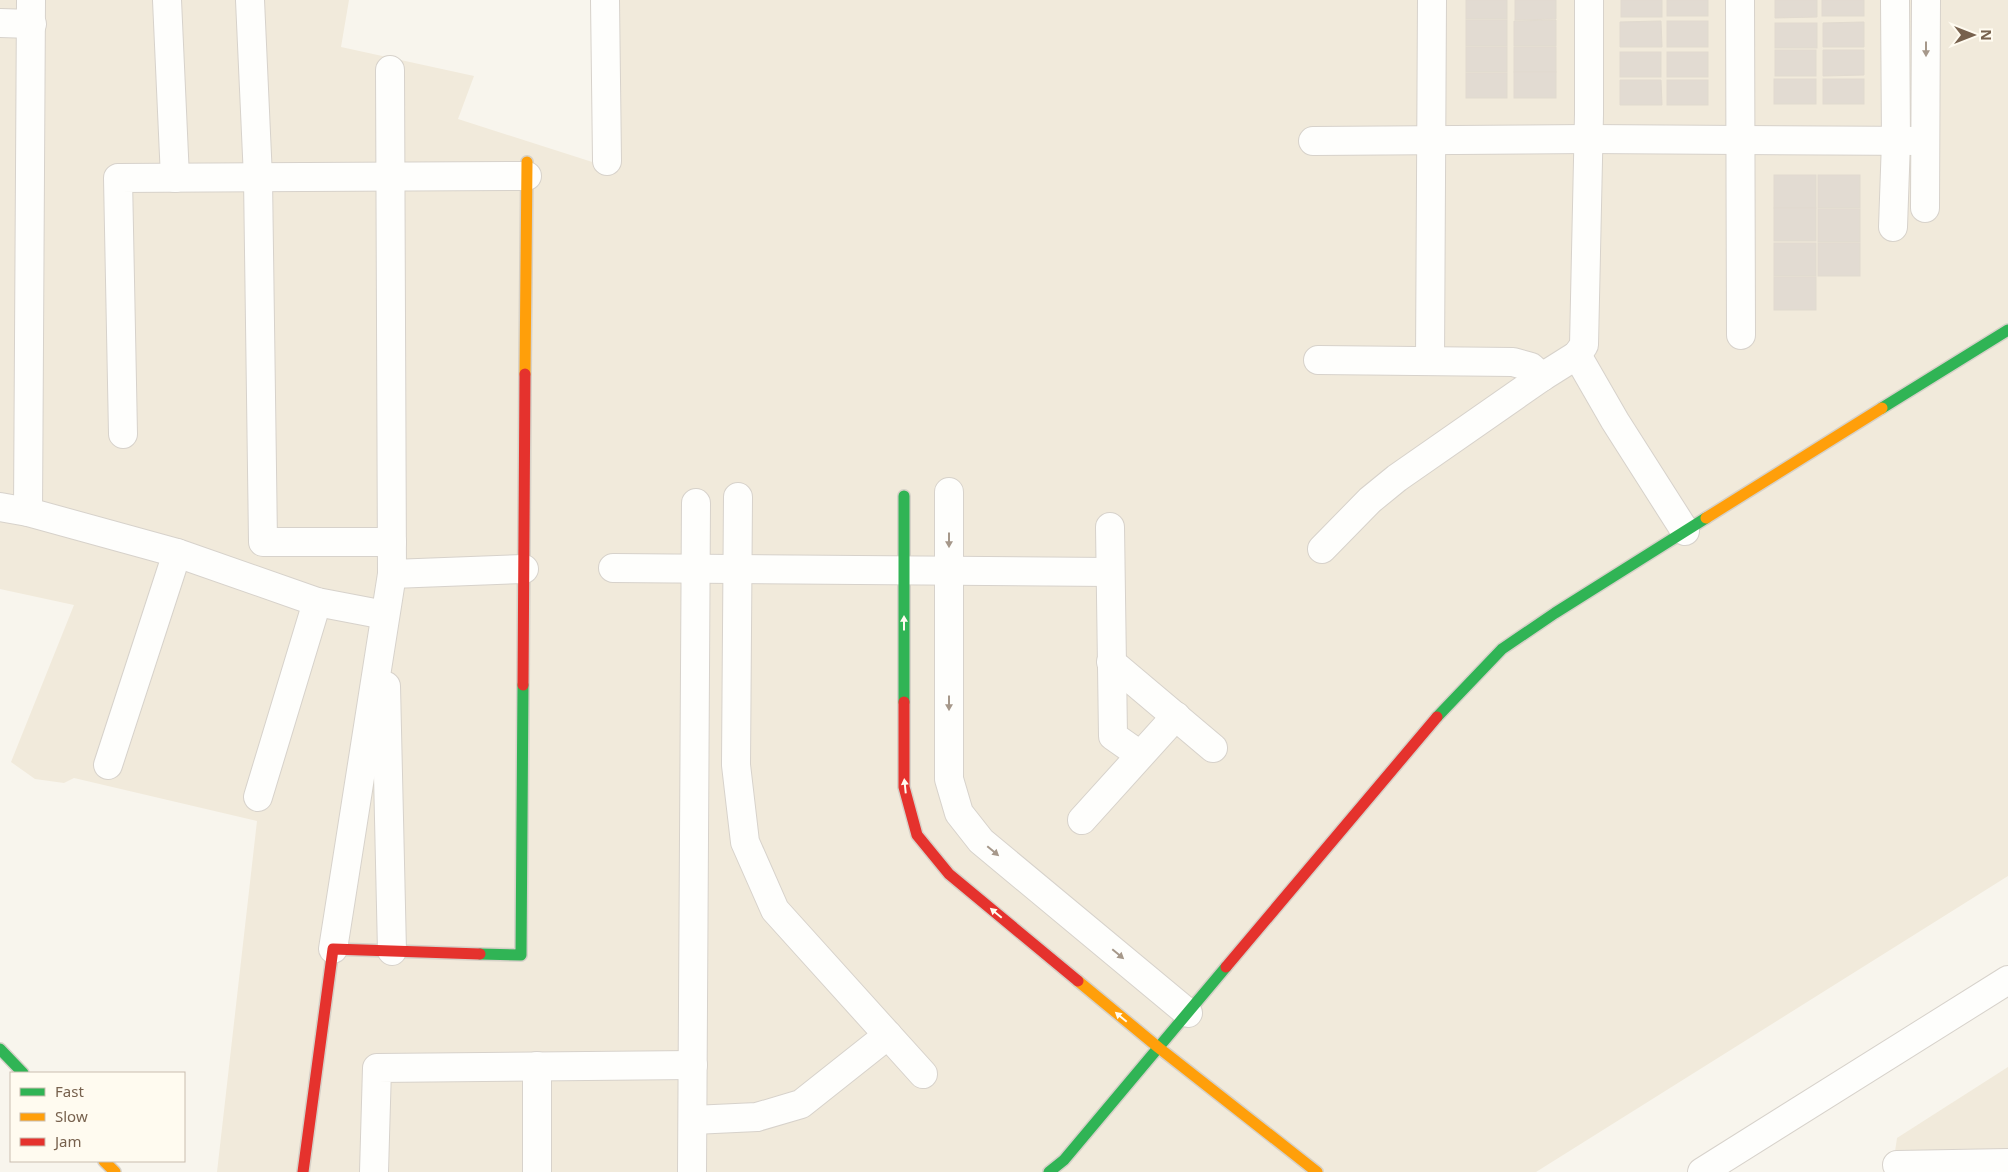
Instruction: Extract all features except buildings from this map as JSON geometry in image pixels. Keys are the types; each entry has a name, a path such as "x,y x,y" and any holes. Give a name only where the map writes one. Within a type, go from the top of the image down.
{"street":[{"path":"167,0 175,178"},
{"path":"250,0 258,178 263,542 392,542"},
{"path":"605,0 607,161"},
{"path":"1430,361 1432,0"},
{"path":"1322,549 1370,500 1397,478 1542,377 1577,355 1584,345 1586,333 1589,0"},
{"path":"1740,0 1741,336"},
{"path":"1893,228 1896,141 1895,0"},
{"path":"1925,208 1926,0"},
{"path":"0,23 31,12 28,512"},
{"path":"303,1172 333,949 392,574 390,70"},
{"path":"1313,141 1588,139 1925,141"},
{"path":"122,434 118,178 391,176 527,169 521,955 333,949"},
{"path":"1049,1172 1064,1160 1421,734 1502,649 1555,613 1685,531 2008,330"},
{"path":"1577,355 1615,421 1685,531"},
{"path":"1318,360 1513,362 1531,367 1542,377"},
{"path":"949,492 949,779 959,813 981,841 1188,1013"},
{"path":"904,496 904,787 917,835 949,874 1159,1048 1316,1172"},
{"path":"738,497 736,765 745,842 775,910 923,1074"},
{"path":"692,1172 696,503"},
{"path":"0,507 28,512 177,552 318,602 385,615"},
{"path":"1110,527 1113,736 1140,755"},
{"path":"108,765 177,552"},
{"path":"613,568 1110,572"},
{"path":"392,574 524,570"},
{"path":"258,797 318,602"},
{"path":"385,615 392,951"},
{"path":"1112,662 1213,748"},
{"path":"1082,820 1176,716"},
{"path":"1702,1172 2008,980"},
{"path":"693,1120 757,1117 801,1104 888,1035"},
{"path":"0,1049 22,1072"},
{"path":"374,1172 377,1068 693,1065"},
{"path":"537,1066 537,1172"},
{"path":"105,1162 115,1172"},
{"path":"1897,1165 2008,1163"}],"shaded area":[{"path":"0,0 349,0 341,47 474,76 458,119 611,168 615,0 2008,0 2008,876 1536,1172 217,1172 257,821 74,778 64,783 35,779 11,762 74,605 0,589"},
{"path":"2008,1067 2008,1172 1892,1172 1897,1138"}],"traffic: fast":[{"path":"1882,408 2008,330"},
{"path":"904,496 904,702"},
{"path":"1437,717 1502,649 1555,613 1706,518"},
{"path":"480,954 521,955 523,685"},
{"path":"1049,1172 1064,1160 1226,967"},
{"path":"0,1049 22,1072"}],"traffic: slow":[{"path":"525,374 527,162"},
{"path":"1706,518 1882,408"},
{"path":"1078,981 1159,1048 1317,1172"},
{"path":"105,1162 115,1172"}],"traffic: jam":[{"path":"523,685 525,374"},
{"path":"904,702 904,787 917,835 949,874 1078,981"},
{"path":"1226,967 1437,717"},
{"path":"303,1172 333,949 480,954"}]}
